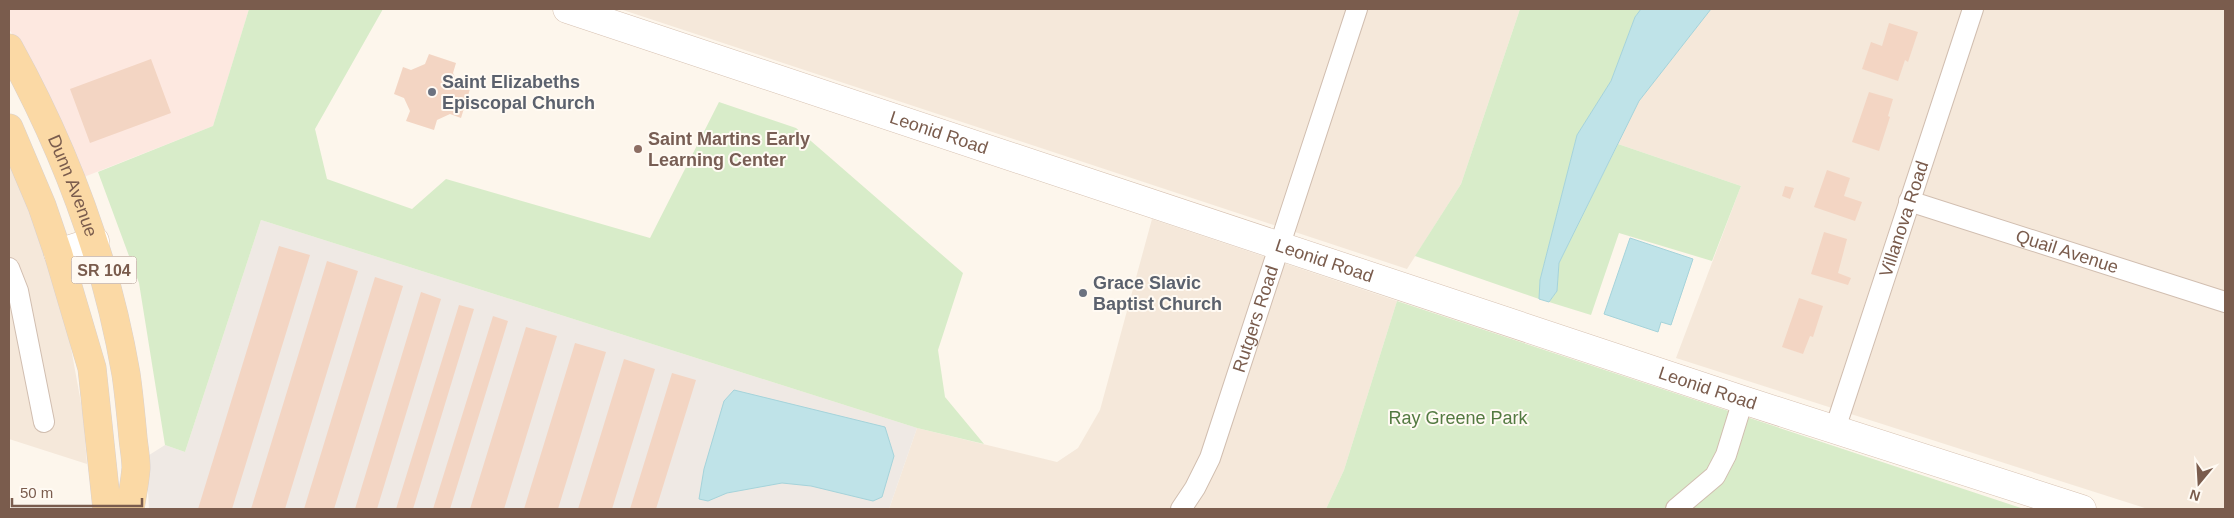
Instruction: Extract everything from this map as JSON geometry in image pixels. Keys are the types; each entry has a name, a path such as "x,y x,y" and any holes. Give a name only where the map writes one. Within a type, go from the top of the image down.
{"main road":[{"name":"Dunn Avenue","path":"9,48 36,97 63,155 105,273 119,334 130,396 136,467 130,509"},
{"name":"Dunn Avenue","path":"10,132 42,206 58,252 92,368 107,509"}],"street":[{"name":"Leonid Road","path":"567,9 1744,400 2082,509"},
{"name":"Rutgers Road","path":"1181,509 1196,488 1210,458 1356,9"},
{"name":"Villanova Road","path":"1834,429 1972,9"},
{"name":"Quail Avenue","path":"1909,201 2225,302"},
{"path":"58,252 95,241"},
{"path":"9,268 18,291 44,422"},
{"path":"1676,509 1716,476 1726,455 1744,400"}],"shaded area":[{"path":"9,9 249,9 213,126 84,177 24,52 9,29"},
{"path":"620,9 1520,9 1461,184 1407,269"},
{"path":"1711,9 2225,9 2225,509 2148,509 1676,358 1741,186 1618,144 1639,101"},
{"path":"9,153 43,238 69,337 83,414 87,464 9,439"},
{"path":"1152,219 1397,301 1344,470 1326,509 889,509 917,428 1057,462 1078,448 1100,410"},
{"path":"261,220 917,428 889,509 149,509 146,457 165,445 185,452"}],"green space":[{"path":"249,9 383,9 315,129 327,179 412,209 446,179 650,238 719,102 796,128 963,273 938,350 945,397 984,444 917,428 261,220 185,452 165,445 139,283 98,172 213,126"},
{"path":"1520,9 1641,9 1635,17 1611,81 1577,135 1540,280 1539,299 1415,256 1461,184"},
{"path":"1618,144 1741,186 1712,261 1619,233 1591,315 1549,302 1557,291 1559,263"},
{"name":"Ray Greene Park","path":"1397,301 2024,509 1326,509 1344,470"}],"water":[{"path":"1641,9 1711,9 1639,101 1559,263 1557,291 1549,302 1539,299 1540,280 1577,135 1611,81 1635,17"},
{"path":"1630,238 1693,259 1671,325 1661,322 1658,332 1604,314"},
{"path":"734,390 885,427 894,456 882,497 873,501 811,486 782,483 727,493 708,501 699,499 704,469 724,401"}],"building":[{"path":"1889,23 1918,32 1908,62 1905,60 1898,81 1862,69 1871,42 1882,46"},
{"name":"Saint Elizabeths Episcopal Church","path":"429,54 456,63 453,73 459,86 470,89 461,118 450,114 437,120 434,130 406,121 410,111 404,98 394,94 403,67 411,70 425,64"},
{"path":"151,59 171,113 90,143 70,89"},
{"path":"1869,92 1893,99 1888,116 1890,117 1879,151 1852,142"},
{"path":"1827,170 1850,178 1844,196 1862,202 1855,221 1814,207"},
{"path":"1785,186 1794,188 1790,199 1782,196"},
{"path":"1824,232 1847,239 1838,273 1851,278 1848,285 1811,274"},
{"path":"279,246 310,255 232,509 198,509"},
{"path":"327,261 358,271 285,509 251,509"},
{"path":"375,277 403,286 334,509 304,509"},
{"path":"421,292 441,299 377,509 355,509"},
{"path":"1799,298 1823,306 1813,337 1810,336 1803,354 1782,347"},
{"path":"459,305 474,309 413,509 396,509"},
{"path":"493,316 508,321 450,509 433,509"},
{"path":"526,327 557,336 504,509 470,509"},
{"path":"575,343 606,352 558,509 524,509"},
{"path":"624,359 655,369 612,509 578,509"},
{"path":"672,373 696,380 656,509 630,509"}],"place":[{"name":"Saint Elizabeths Episcopal Church","path":"432,92"},
{"name":"Saint Martins Early Learning Center","path":"638,149"},
{"name":"Grace Slavic Baptist Church","path":"1083,293"}]}
